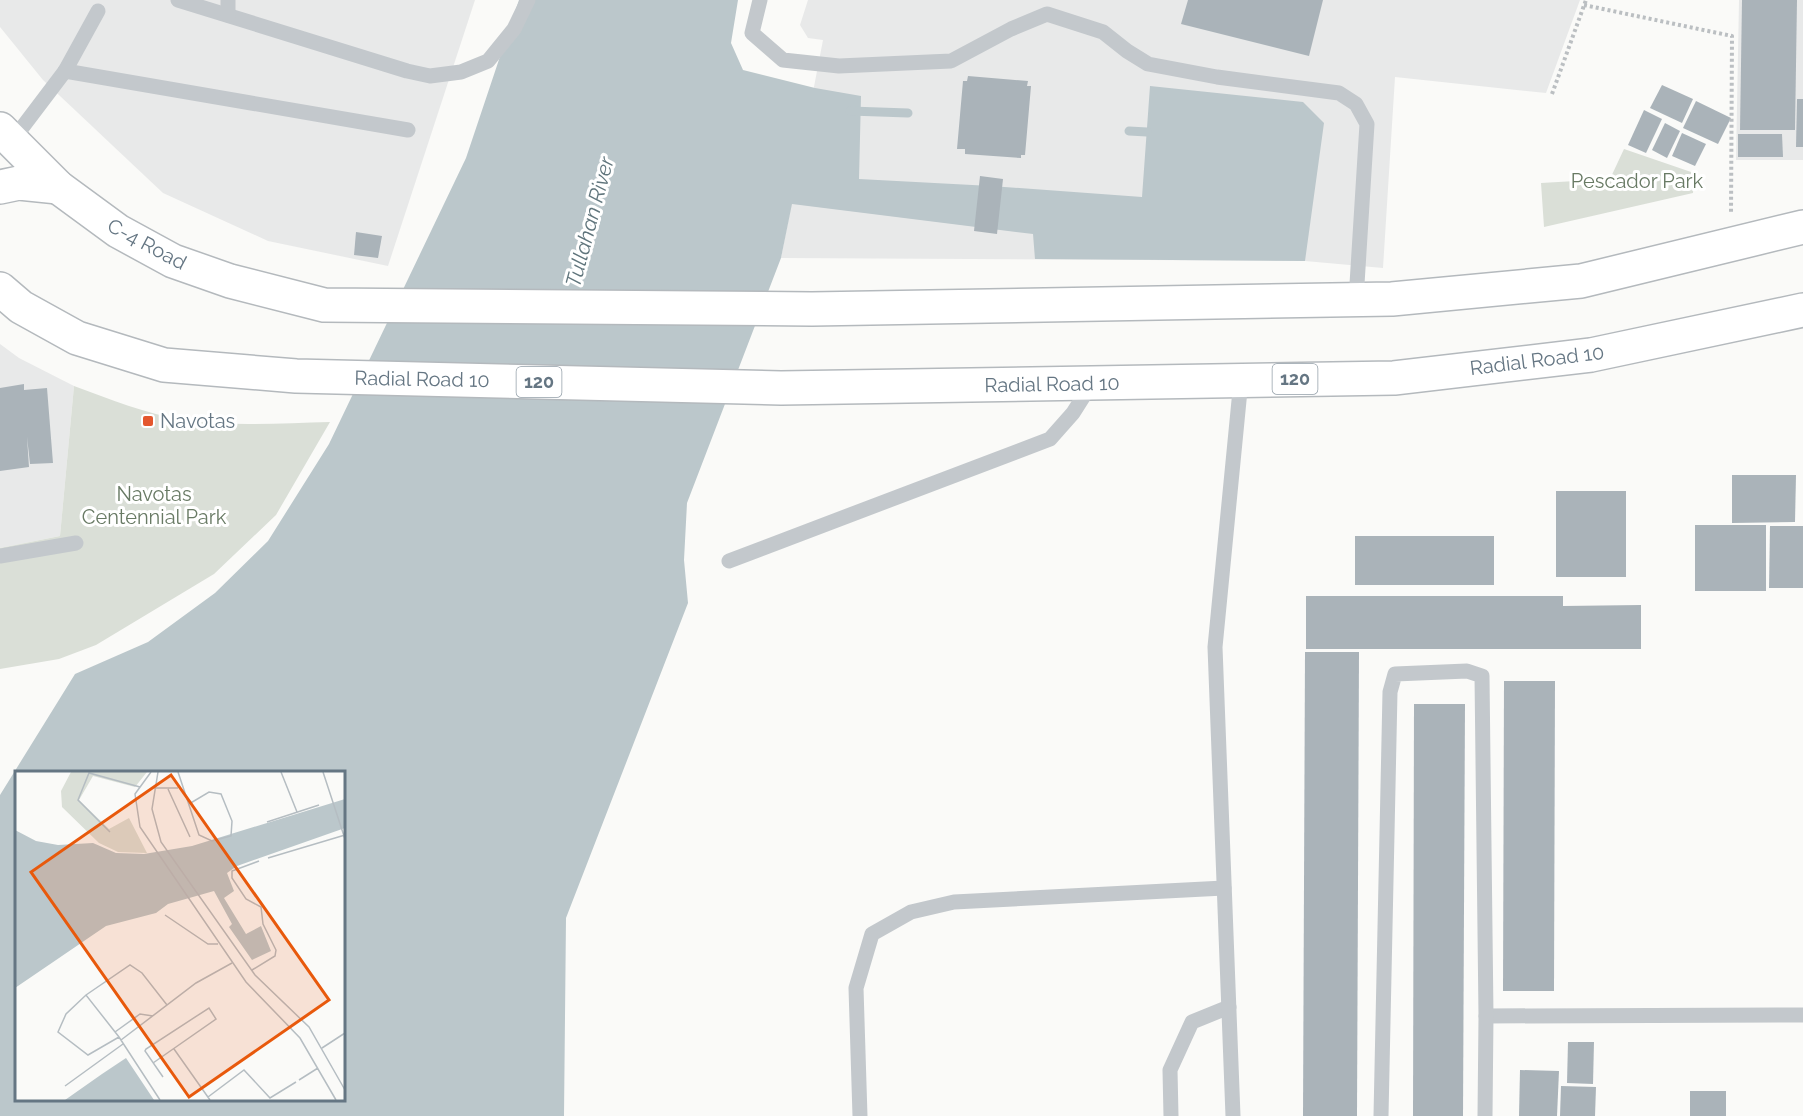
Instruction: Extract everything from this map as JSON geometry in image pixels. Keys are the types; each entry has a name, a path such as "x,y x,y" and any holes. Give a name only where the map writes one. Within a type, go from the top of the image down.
{"highway":[{"name":"C-4 Road","path":"6,135 58,187 117,231 173,261 230,281 324,305 812,309 1356,300"},
{"path":"0,187 19,183 58,187"},
{"path":"1356,300 1392,299 1581,281 1803,227"},
{"name":"Radial Road 10","path":"0,289 21,307 76,338 164,365 296,376 782,388 1394,378 1591,355 1803,310"}],"lane":[{"path":"178,0 228,8 430,76 461,72 488,62 514,29 528,0"},
{"path":"760,0 752,33 783,60 839,66 951,61 1011,29 1047,14 1103,32 1148,64 1217,77 1339,93 1356,104 1367,124 1356,300"},
{"path":"6,135 65,71 99,11"},
{"path":"65,71 408,130"},
{"path":"1233,1116 1215,647 1241,380"},
{"path":"729,561 1050,439 1072,414 1092,383"},
{"path":"0,556 76,543"},
{"path":"1381,1116 1390,692 1395,674 1467,671 1482,676 1485,1116"},
{"path":"860,1116 856,988 872,934 911,912 954,902 1224,888"},
{"path":"1171,1116 1170,1070 1192,1022 1229,1007"},
{"path":"1486,1016 1803,1015"}],"path":[{"path":"1552,94 1585,2 1732,36 1731,244"}],"shaded area":[{"path":"0,0 475,0 388,266 268,241 163,193 43,80 0,27"},
{"path":"808,0 1580,0 1546,93 1395,77 1383,268 1305,261 781,258 823,40 808,38 800,25"},
{"path":"1739,0 1803,0 1803,160 1736,160"},
{"path":"0,344 19,358 74,386 60,536 0,548"}],"green space":[{"name":"Pescador Park","path":"1624,149 1694,173 1693,193 1544,227 1541,183 1610,179"},
{"name":"Navotas Centennial Park","path":"74,386 142,410 184,420 239,424 330,422 276,515 214,574 96,645 59,659 0,669 0,548 60,536"}],"water":[{"name":"Tullahan River","path":"519,0 738,0 731,43 743,70 815,88 861,96 859,179 1142,197 1150,86 1303,102 1324,123 1305,261 1035,259 1033,234 792,204 781,258 687,503 684,560 688,603 566,918 564,1116 0,1116 0,795 75,674 148,642 215,593 268,541 329,444 466,158"}],"building":[{"path":"1188,0 1323,0 1309,56 1181,24"},
{"path":"1742,0 1797,0 1795,130 1740,130"},
{"path":"968,76 1028,81 1027,86 1031,86 1025,155 1021,155 1021,158 965,154 965,149 957,149 963,81 967,81"},
{"path":"1662,85 1693,99 1682,123 1650,108"},
{"path":"1797,99 1803,99 1803,147 1796,147"},
{"path":"1696,101 1731,118 1718,144 1683,128"},
{"path":"1644,110 1662,119 1646,153 1628,145"},
{"path":"1665,123 1680,131 1667,158 1652,150"},
{"path":"1682,133 1706,144 1695,166 1672,156"},
{"path":"1738,134 1782,134 1783,157 1738,157"},
{"path":"980,176 1003,179 997,234 974,231"},
{"path":"356,232 382,236 378,258 354,255"},
{"path":"24,384 24,390 47,388 53,463 30,464 27,437 29,467 0,471 0,388"},
{"path":"1732,475 1796,475 1795,522 1732,523"},
{"path":"1556,491 1626,491 1626,577 1556,577"},
{"path":"1695,525 1766,525 1766,591 1695,591"},
{"path":"1770,526 1803,526 1803,588 1769,588"},
{"path":"1355,536 1494,536 1494,585 1355,585"},
{"path":"1306,596 1563,596 1563,606 1641,605 1641,649 1306,649"},
{"path":"1305,652 1359,652 1357,1116 1303,1116"},
{"path":"1504,681 1555,681 1554,991 1503,991"},
{"path":"1414,704 1465,704 1463,1116 1413,1116"},
{"path":"1568,1042 1594,1042 1593,1084 1567,1083"},
{"path":"1520,1070 1559,1071 1557,1116 1519,1116"},
{"path":"1561,1086 1596,1087 1595,1116 1560,1116"},
{"path":"1690,1091 1726,1091 1726,1116 1690,1116"}],"waterway":[{"path":"850,111 908,113"},
{"path":"1129,131 1147,132"}],"place":[{"name":"Navotas","path":"148,421"}]}
